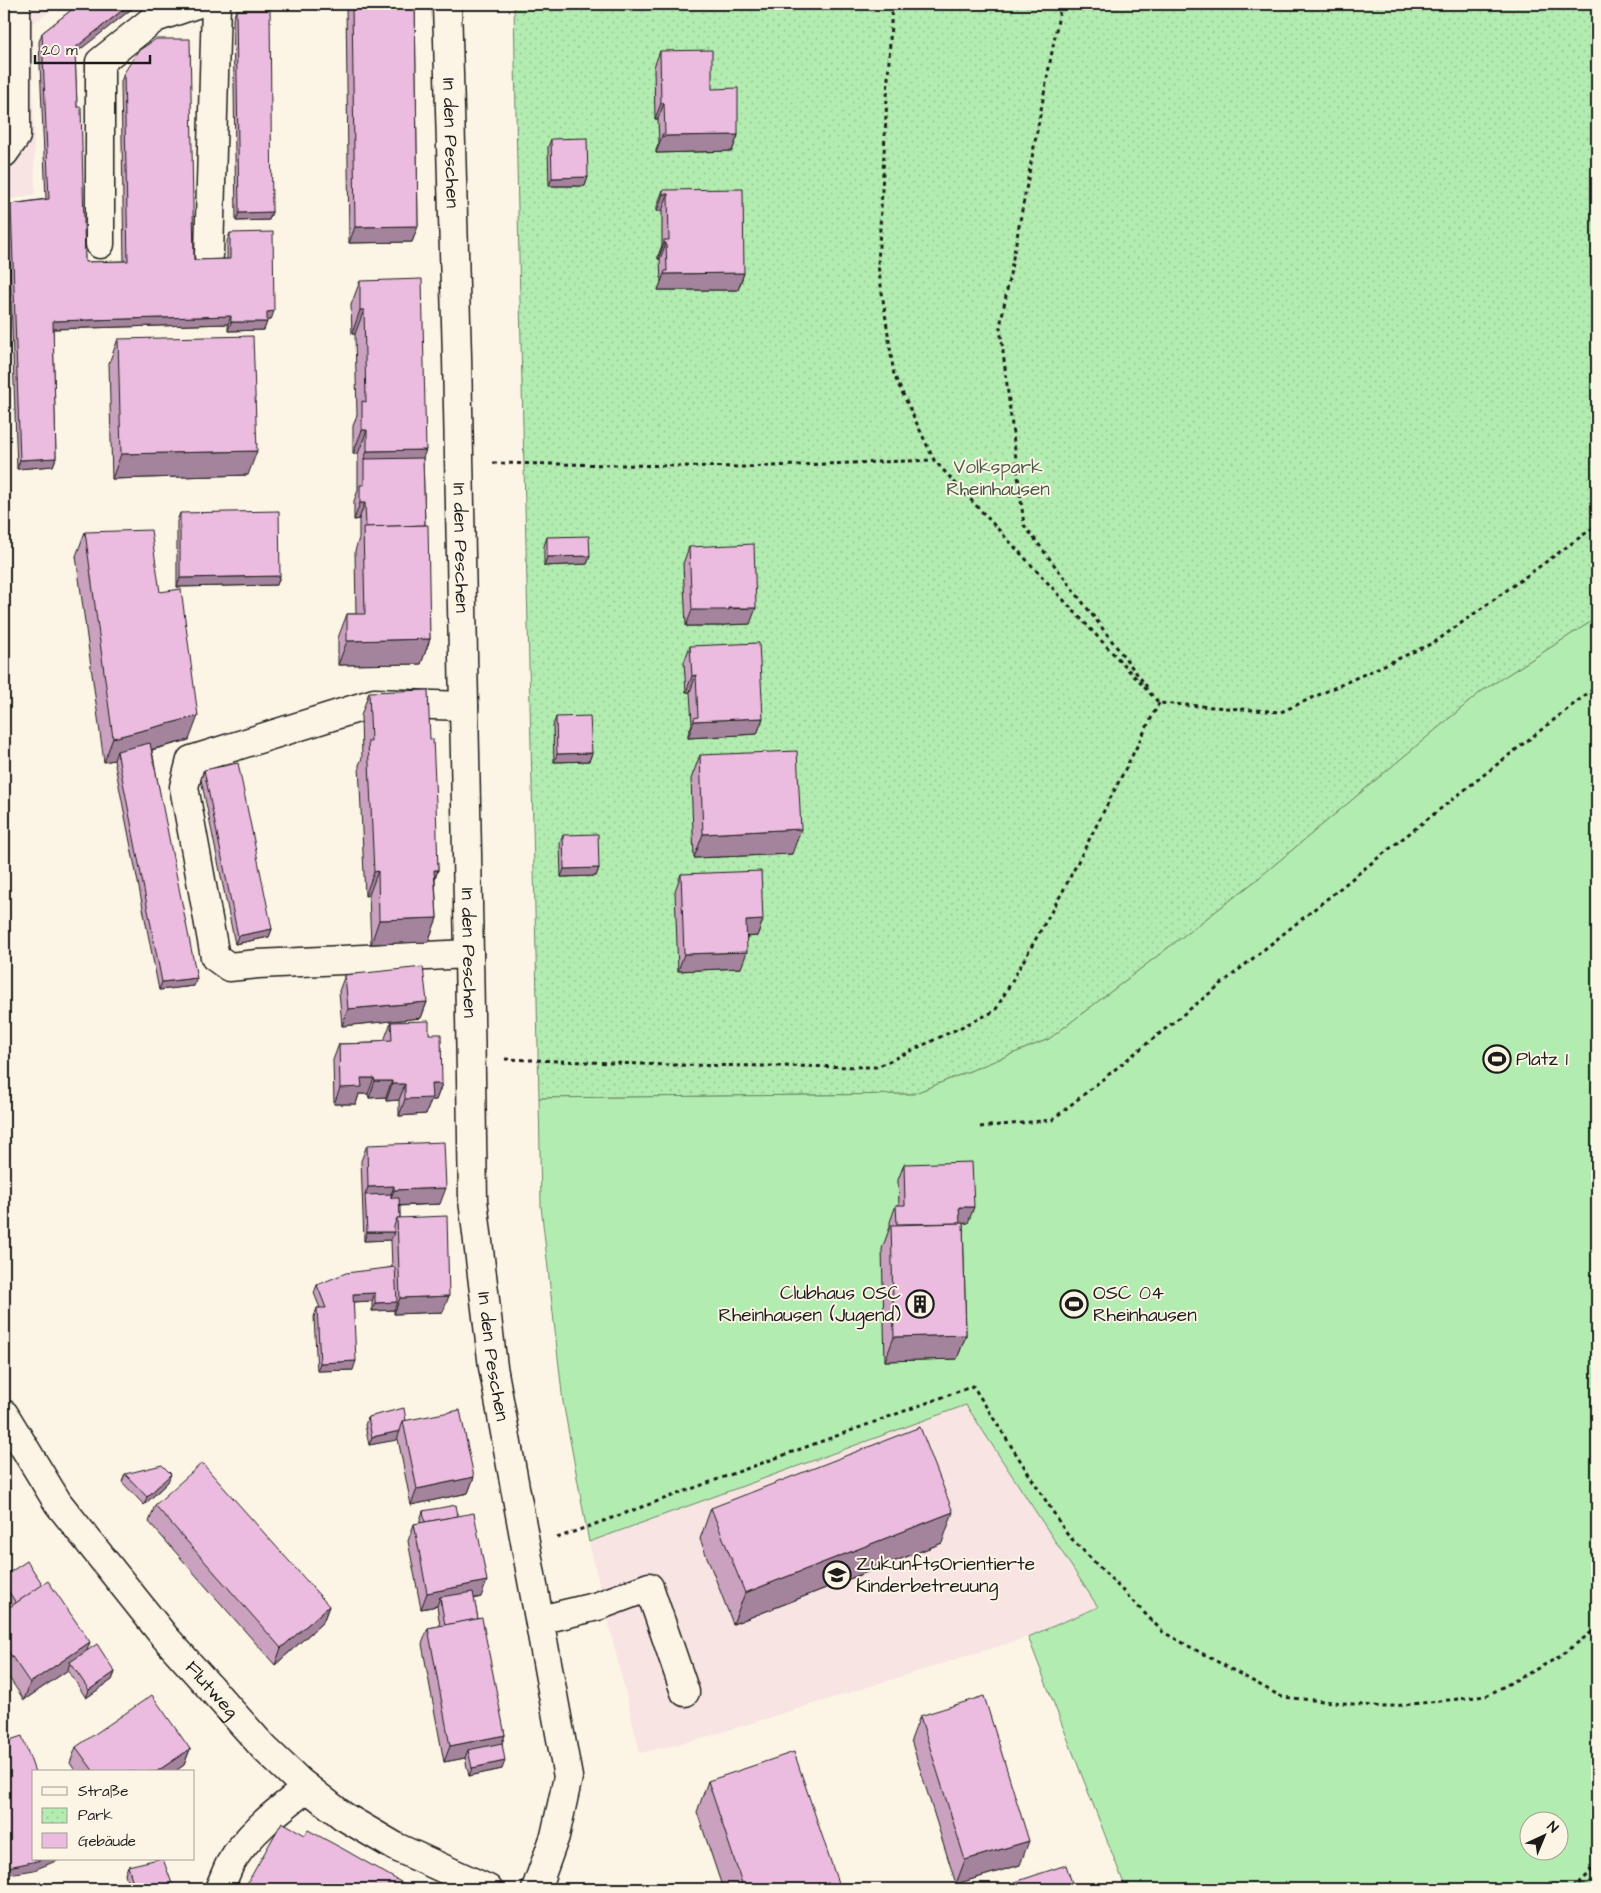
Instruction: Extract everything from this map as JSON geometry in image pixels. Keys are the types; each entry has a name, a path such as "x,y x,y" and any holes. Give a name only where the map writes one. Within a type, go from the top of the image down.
{"street":[{"path":"4,153 16,136 16,4"},
{"path":"100,244 100,62 155,18 196,4"},
{"path":"209,255 216,4"},
{"name":"In den Peschen","path":"447,4 470,954 473,1200 493,1367 568,1776 555,1836 536,1889"},
{"path":"464,706 374,703 192,760 184,787 215,957 229,967 470,954"},
{"name":"Flutweg","path":"4,1414 58,1503 164,1636 264,1749 307,1788 342,1816 396,1847 488,1889"},
{"path":"540,1620 598,1606 649,1587 685,1692"},
{"path":"219,1889 230,1864 252,1835 275,1813 307,1788"}],"path":[{"path":"892,4 878,265 894,375 934,460 1159,703 1281,712 1435,642 1597,525"},
{"path":"1061,4 1000,327 1024,525 1159,703"},
{"path":"458,462 744,467 934,460"},
{"path":"980,1127 1052,1120 1374,861 1597,686"},
{"path":"470,1058 669,1065 877,1067 995,1011 1063,891 1159,703"},
{"path":"526,1550 973,1386 1067,1534 1163,1632 1282,1697 1384,1707 1486,1696 1559,1657 1597,1628"},
{"path":"1573,1889 1597,1866"}],"shaded area":[{"path":"4,4 60,4 32,24 35,194 4,201"},
{"name":"ZukunftsOrientierte Kinderbetreuung","path":"966,1405 1098,1608 1028,1637 697,1740 640,1753 589,1542"}],"green space":[{"name":"Volkspark Rheinhausen","path":"514,4 1597,4 1597,618 1482,691 1254,882 1049,1039 913,1094 539,1098"},
{"name":"OSC 04 Rheinhausen","path":"1597,618 1597,1889 1126,1889 1028,1637 1098,1607 966,1405 589,1542 563,1402 541,1206 539,1098 913,1094 1049,1039 1254,882 1482,691"}],"building":[{"path":"79,4 130,4 75,48 77,107 81,107 85,262 128,261 124,73 138,51 156,39 190,39 194,260 230,259 230,233 273,232 274,311 267,312 267,322 231,322 231,316 53,321 56,458 20,460 11,204 49,199 42,33"},
{"path":"352,4 415,4 418,226 355,227"},
{"path":"236,10 270,10 272,212 239,213"},
{"path":"712,50 712,89 738,88 738,135 662,136 662,134 665,134 664,103 661,103 660,51"},
{"path":"587,138 588,177 552,178 551,139"},
{"path":"743,189 744,273 664,274 667,271 666,243 664,243 664,240 669,240 668,194 663,194 663,190"},
{"path":"422,279 426,450 367,451 367,430 362,430 362,401 366,402 364,310 360,310 360,281"},
{"path":"253,336 257,451 121,454 118,339"},
{"path":"423,458 425,525 366,527 365,503 360,503 360,485 364,485 364,459"},
{"path":"279,511 280,576 180,578 180,513"},
{"path":"428,525 430,639 347,641 347,614 365,614 363,527"},
{"path":"151,530 160,592 181,589 198,716 113,738 85,532"},
{"path":"589,536 590,556 547,557 547,537"},
{"path":"754,544 756,608 692,610 689,547"},
{"path":"759,643 763,718 694,721 694,718 698,717 696,675 692,676 690,646"},
{"path":"428,690 430,739 433,739 436,803 438,870 434,870 437,918 379,920 378,871 374,872 368,741 371,741 369,692"},
{"path":"590,716 592,753 557,754 556,717"},
{"path":"150,743 197,978 162,982 117,751"},
{"path":"797,751 801,829 703,834 700,755"},
{"path":"238,763 272,929 238,936 204,770"},
{"path":"598,834 599,868 564,869 563,835"},
{"path":"761,871 763,920 746,921 747,952 684,954 681,874"},
{"path":"423,967 427,1002 348,1009 345,975"},
{"path":"429,1021 429,1034 441,1034 442,1084 431,1084 432,1098 405,1099 405,1084 392,1084 392,1081 375,1081 374,1078 361,1078 362,1087 340,1088 339,1044 374,1043 373,1041 392,1040 391,1022"},
{"path":"444,1142 446,1188 394,1190 394,1186 368,1187 367,1145"},
{"path":"972,1162 974,1207 959,1207 960,1223 897,1224 896,1205 905,1205 904,1164"},
{"path":"391,1194 391,1198 399,1198 400,1218 397,1218 394,1232 367,1232 365,1195"},
{"path":"447,1216 449,1296 400,1298 397,1218"},
{"name":"Clubhaus OSC Rheinhausen (Jugend)","path":"963,1223 966,1335 894,1337 891,1225"},
{"path":"395,1267 397,1302 375,1303 375,1293 353,1294 356,1361 320,1363 317,1308 326,1308 317,1285 346,1273"},
{"path":"404,1408 406,1421 403,1421 400,1431 372,1437 368,1417"},
{"path":"460,1410 474,1477 417,1489 403,1421"},
{"path":"920,1427 953,1512 745,1593 711,1508"},
{"path":"202,1463 329,1606 281,1648 155,1505"},
{"path":"162,1465 171,1474 147,1497 125,1474"},
{"path":"456,1505 458,1516 425,1522 423,1511"},
{"path":"474,1513 487,1581 427,1593 414,1524"},
{"path":"27,1561 43,1585 16,1603 4,1584 4,1576"},
{"path":"48,1581 90,1642 30,1683 4,1645 4,1611"},
{"path":"473,1592 478,1619 445,1625 440,1597"},
{"path":"482,1618 505,1735 450,1746 428,1628"},
{"path":"97,1644 115,1672 89,1690 70,1662"},
{"path":"152,1695 190,1749 159,1770 93,1770 76,1747"},
{"path":"984,1696 1029,1841 965,1860 920,1716"},
{"path":"22,1736 34,1770 32,1770 32,1860 40,1860 4,1868 4,1742"},
{"path":"502,1743 505,1761 472,1768 468,1750"},
{"path":"794,1752 840,1889 744,1889 708,1781"},
{"path":"282,1822 305,1835 308,1830 413,1889 244,1889"},
{"path":"154,1860 163,1860 174,1889 135,1889 128,1866"},
{"path":"1066,1865 1074,1889 1004,1889 1003,1886"},
{"path":"62,1883 64,1889 41,1889"}],"place":[{"name":"Platz 1","path":"1497,1059"},
{"name":"Clubhaus OSC Rheinhausen (Jugend)","path":"920,1304"},
{"name":"OSC 04 Rheinhausen","path":"1074,1304"},
{"name":"ZukunftsOrientierte Kinderbetreuung","path":"837,1575"}]}
